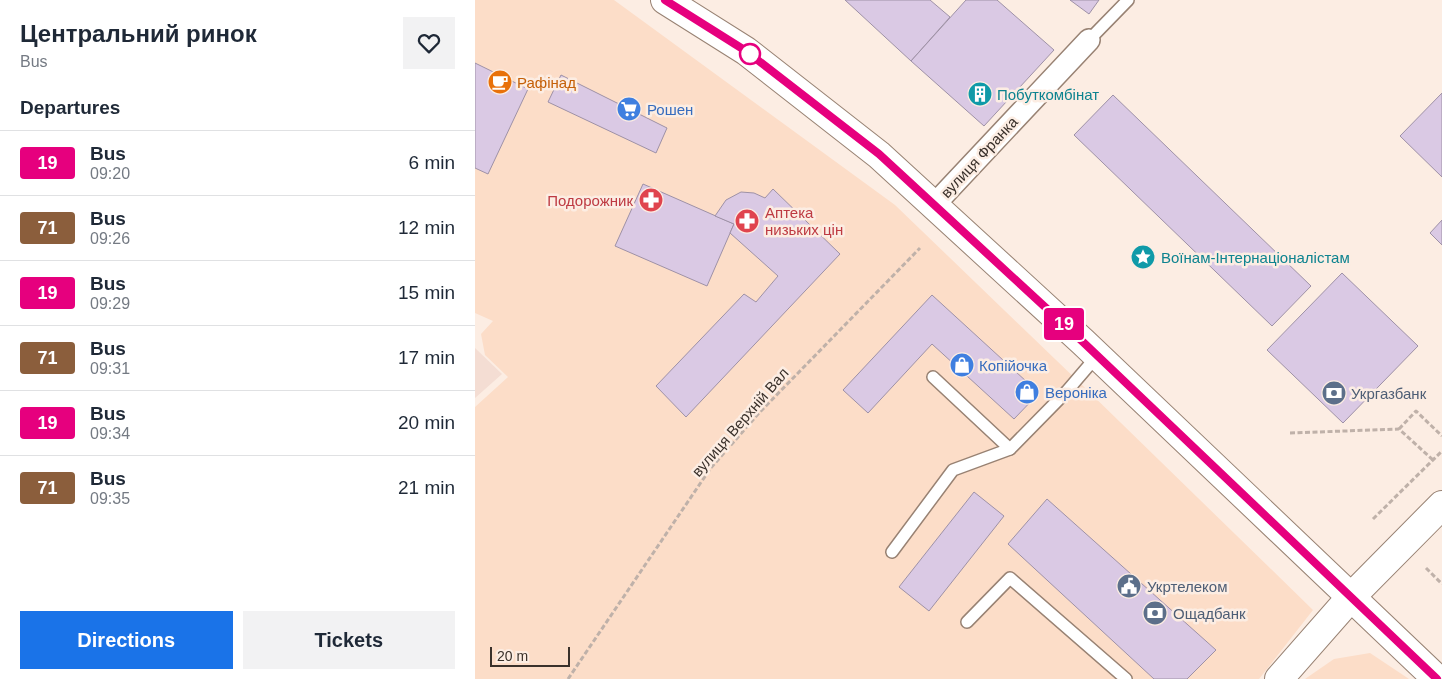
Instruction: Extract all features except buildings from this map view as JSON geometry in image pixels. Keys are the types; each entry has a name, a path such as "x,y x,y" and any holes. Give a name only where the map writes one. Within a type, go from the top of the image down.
{"main road":[{"path":"665,0 746,51 879,154 1097,356 1437,679"},
{"path":"1279,679 1351,597 1442,504"}],"street":[{"name":"вулиця Франка","path":"934,205 1089,40"}],"lane":[{"name":"вулиця Франка","path":"1089,40 1128,0"},
{"path":"892,552 953,470 1010,449 1067,391 1097,356"},
{"path":"933,377 1010,449"},
{"path":"967,622 1010,578 1126,679"}],"path":[{"name":"вулиця Верхній Вал","path":"568,679 710,469 759,413 920,248"},
{"path":"1399,429 1416,411 1442,436"},
{"path":"1290,433 1399,429 1433,460"},
{"path":"1373,519 1442,451"},
{"path":"1426,568 1442,584"}],"shaded area":[{"path":"475,0 614,0 895,205 1313,610 1259,679 475,679 475,407 508,377 485,355 481,334 493,321 475,313"},
{"path":"475,348 502,374 475,398"},
{"path":"1370,653 1409,679 1305,679 1334,659"}],"bus line":[{"name":"19","path":"665,0 746,51 879,154 1083,342 1437,679"}],"place":[{"name":"Рафінад","path":"500,82"},
{"name":"Побуткомбінат","path":"980,94"},
{"name":"Рошен","path":"629,109"},
{"name":"Подорожник","path":"651,200"},
{"name":"Аптека низьких цін","path":"747,221"},
{"name":"Воїнам-Інтернаціоналістам","path":"1143,257"},
{"name":"Копійочка","path":"962,365"},
{"name":"Вероніка","path":"1027,392"},
{"name":"Укргазбанк","path":"1334,393"},
{"name":"Укртелеком","path":"1129,586"},
{"name":"Ощадбанк","path":"1155,613"}]}
